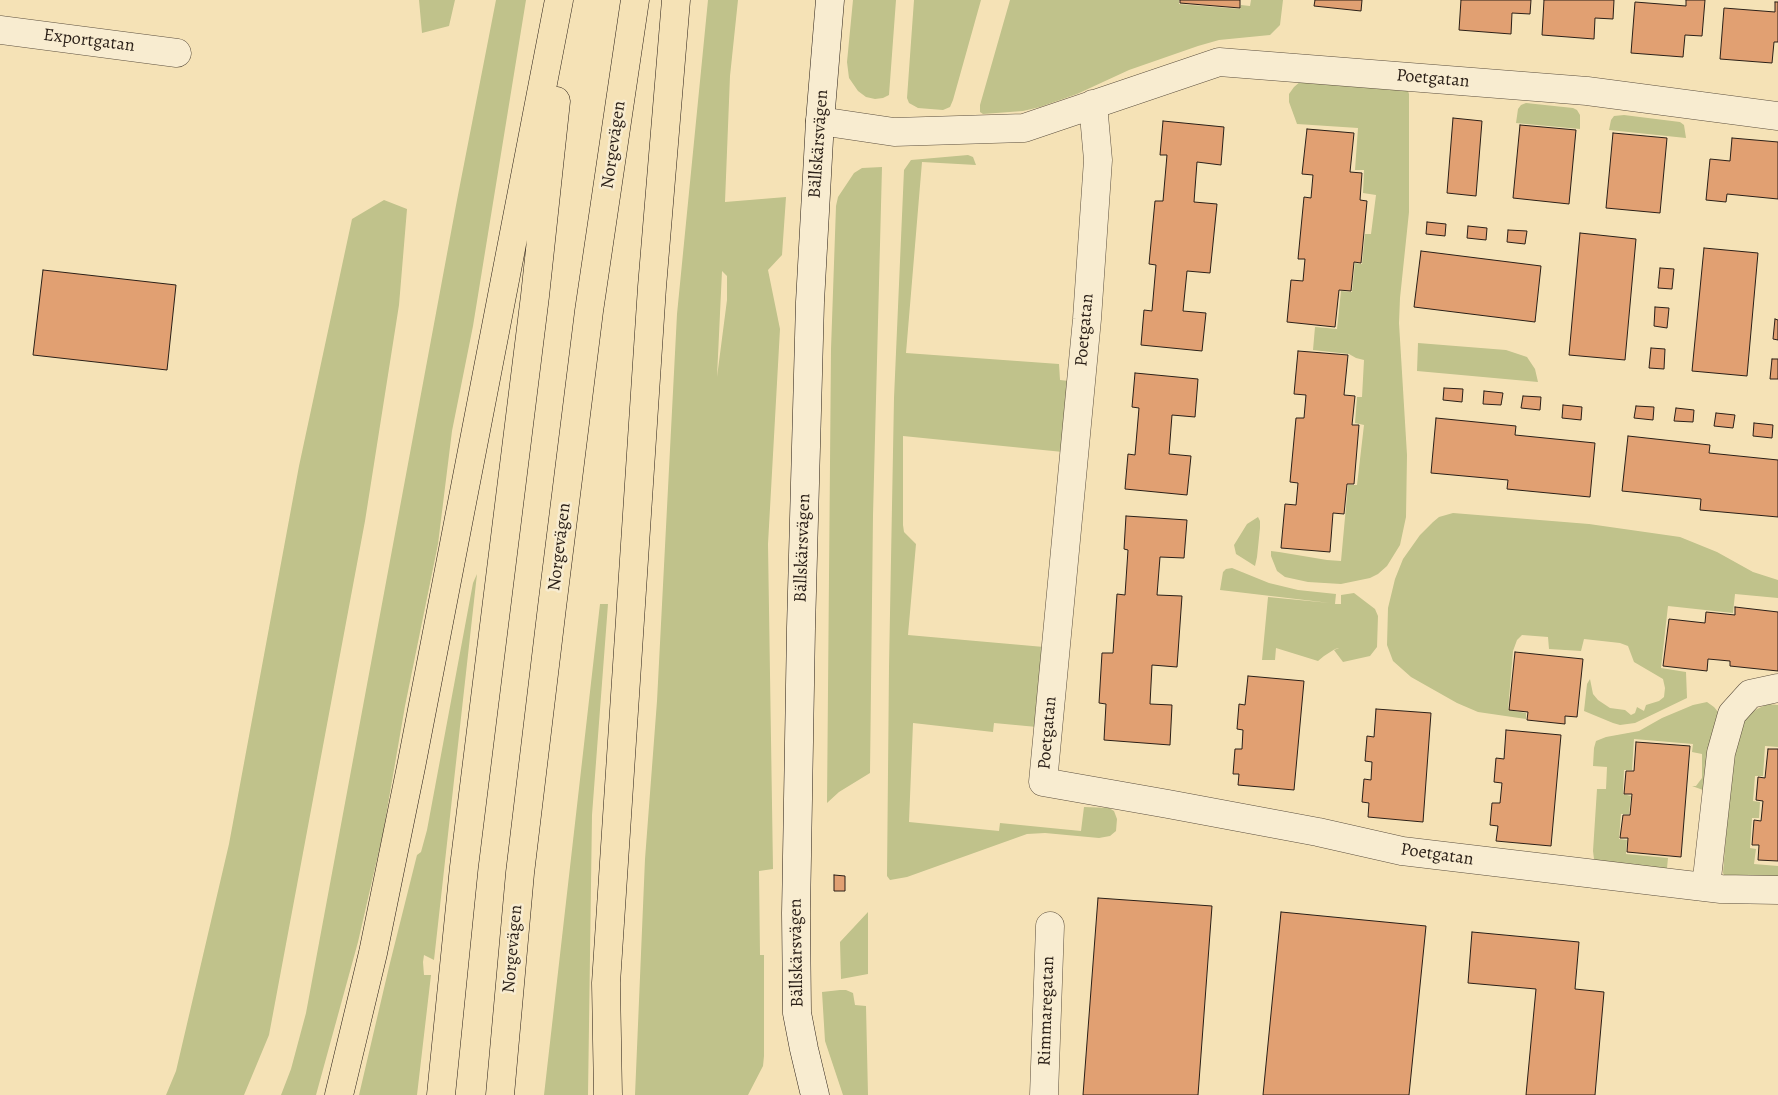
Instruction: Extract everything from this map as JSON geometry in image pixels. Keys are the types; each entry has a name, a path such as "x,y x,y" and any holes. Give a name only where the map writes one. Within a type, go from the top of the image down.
{"highway":[{"path":"340,1095 373,953 411,767 559,0"},
{"path":"442,1095 464,867 535,296 566,0"},
{"name":"Norgevägen","path":"500,1095 520,873 589,312 635,0"},
{"path":"608,1095 607,963 652,287 676,0"}],"street":[{"name":"Bällskärsvägen","path":"815,1095 797,1013 796,913 801,628 810,312 820,121 830,0"},
{"name":"Exportgatan","path":"0,30 177,52"},
{"name":"Poetgatan","path":"820,121 894,132 1024,128 1218,62 1587,91 1778,116"},
{"name":"Poetgatan","path":"1093,104 1098,160 1087,319 1043,782 1298,828 1402,851 1706,887 1778,890"},
{"path":"1706,887 1721,753 1732,714 1750,694 1778,688"},
{"name":"Rimmaregatan","path":"1044,1095 1050,926"}],"green space":[{"path":"419,0 455,0 449,26 422,33"},
{"path":"496,0 526,0 473,326 452,431 438,544 405,706 383,833 358,942 316,1095 281,1095 291,1069 306,1013"},
{"path":"708,0 738,0 730,76 725,202 786,197 782,255 768,270 780,329 768,544 773,869 759,871 760,955 764,955 764,1056 763,1066 748,1095 635,1095 645,859 657,701 677,314","holes":["722,271 727,276 727,300 717,377"]},
{"path":"853,0 896,0 889,95 883,98 866,97 858,91 849,78 847,62"},
{"path":"914,0 981,0 953,100 950,107 943,110 918,108 909,103 907,98"},
{"path":"1010,0 1179,0 1179,4 1240,9 1241,5 1250,6 1251,0 1283,0 1280,25 1270,35 1219,40 1129,70 1077,94 1040,107 1023,111 983,114 980,112 980,105"},
{"path":"1301,81 1407,88 1409,94 1409,212 1399,323 1407,455 1406,517 1400,545 1387,566 1370,578 1341,584 1308,582 1285,577 1277,571 1271,556 1271,551 1341,561 1348,485 1357,485 1364,425 1355,423 1357,397 1362,397 1364,360 1349,354 1313,350 1315,327 1337,329 1341,291 1352,292 1355,263 1362,264 1365,234 1371,234 1376,195 1363,193 1364,170 1355,170 1358,128 1297,124 1289,102 1289,94"},
{"path":"1526,103 1573,108 1580,115 1580,129 1516,123 1518,109"},
{"path":"1624,115 1680,122 1684,125 1686,138 1609,130 1614,116"},
{"path":"968,155 973,157 976,165 922,162 906,353 1059,364 1060,380 1069,381 1063,452 903,436 903,525 904,532 916,544 908,635 1044,647 1037,727 994,723 993,732 913,723 909,822 999,831 1000,823 1081,831 1084,807 1109,808 1114,811 1117,819 1116,831 1110,836 1099,838 1045,833 1027,834 907,877 890,880 887,876 894,398 904,170 911,160"},
{"path":"882,167 873,515 870,773 839,792 827,803 831,349 836,206 838,197 854,173 862,168"},
{"path":"384,200 407,209 399,305 365,521 269,1035 244,1095 166,1095 176,1071 229,844 299,466 352,219"},
{"path":"1418,343 1506,350 1527,357 1535,369 1538,382 1417,371"},
{"path":"1453,513 1589,524 1680,537 1717,552 1753,572 1778,580 1778,598 1735,594 1733,613 1668,606 1661,668 1686,672 1687,698 1635,723 1620,725 1584,711 1587,684 1590,679 1593,694 1598,700 1610,708 1625,710 1631,715 1635,713 1637,707 1644,711 1646,705 1659,701 1664,697 1663,679 1634,662 1628,646 1620,643 1584,639 1581,651 1549,649 1548,637 1522,635 1517,640 1513,651 1508,710 1526,713 1526,719 1478,712 1457,703 1411,677 1393,661 1387,645 1388,608 1395,579 1403,559 1420,535 1433,522 1439,517"},
{"path":"1258,517 1260,528 1255,566 1236,554 1234,545 1247,524"},
{"path":"1232,568 1269,583 1298,590 1336,594 1335,604 1341,604 1341,595 1354,593 1375,609 1378,616 1377,647 1370,656 1343,662 1334,650 1339,648 1335,649 1318,661 1276,648 1275,660 1262,660 1268,597 1330,603 1220,590 1223,572 1226,569"},
{"path":"477,574 434,960 424,955 423,962 424,975 431,975 417,1095 359,1095 417,855 421,852 427,830 473,583"},
{"path":"600,604 608,604 592,815 588,1095 544,1095"},
{"path":"1707,702 1719,713 1707,789 1703,790 1692,786 1696,786 1702,778 1702,754 1692,752 1693,744 1634,739 1632,770 1624,770 1623,794 1631,796 1629,814 1621,814 1619,839 1627,840 1626,854 1668,858 1666,878 1599,866 1594,859 1593,851 1597,789 1606,789 1607,767 1593,766 1596,741 1606,737 1639,731 1662,718 1693,705"},
{"path":"1768,704 1778,705 1778,747 1765,746 1763,776 1755,776 1753,801 1760,802 1759,818 1752,818 1750,848 1756,849 1754,864 1778,866 1778,882 1725,877 1723,873 1733,746 1745,718"},
{"path":"868,912 868,974 841,979 840,942"},
{"path":"840,990 853,993 855,1005 866,1006 868,1095 843,1095 825,1041 822,992"}],"building":[{"path":"1180,0 1240,0 1240,8 1180,3"},
{"path":"1315,0 1362,0 1361,11 1314,6"},
{"path":"1461,0 1531,0 1530,14 1512,13 1511,34 1459,30"},
{"path":"1544,0 1614,0 1613,19 1595,18 1594,39 1542,35"},
{"path":"1686,0 1705,0 1702,36 1685,35 1683,57 1631,53 1635,2 1686,6"},
{"path":"1775,2 1778,2 1778,42 1774,42 1772,63 1720,59 1724,8 1775,12"},
{"path":"1453,118 1482,121 1476,196 1447,193"},
{"path":"1163,121 1224,127 1221,165 1197,162 1194,202 1217,204 1210,273 1187,271 1183,311 1206,313 1202,351 1141,345 1144,310 1152,311 1156,265 1149,264 1155,201 1163,201 1167,155 1160,155"},
{"path":"1520,125 1576,130 1569,204 1513,198"},
{"path":"1307,129 1354,133 1350,172 1362,173 1360,200 1367,201 1361,263 1354,262 1351,291 1339,290 1335,327 1287,322 1291,280 1303,281 1305,259 1298,259 1304,197 1311,198 1313,175 1302,174"},
{"path":"1613,133 1667,138 1660,213 1606,208"},
{"path":"1732,138 1778,142 1778,199 1727,194 1726,202 1706,200 1710,159 1730,161"},
{"path":"1427,222 1446,224 1445,236 1426,234"},
{"path":"1468,226 1487,228 1486,240 1467,238"},
{"path":"1508,230 1527,231 1525,244 1507,242"},
{"path":"1580,233 1636,239 1625,360 1569,355"},
{"path":"1704,248 1758,253 1747,376 1692,371"},
{"path":"1421,251 1541,266 1535,322 1414,307"},
{"path":"1660,268 1674,269 1672,289 1658,288"},
{"path":"43,270 176,285 167,370 33,355"},
{"path":"1655,307 1669,308 1667,328 1654,326"},
{"path":"1775,319 1778,320 1778,340 1773,339"},
{"path":"1651,348 1665,349 1664,369 1649,368"},
{"path":"1298,351 1348,355 1344,395 1355,396 1352,425 1359,425 1354,484 1347,484 1344,514 1333,513 1330,552 1281,548 1285,504 1296,505 1298,483 1290,482 1296,418 1304,418 1306,395 1294,394"},
{"path":"1772,359 1778,359 1778,379 1770,379"},
{"path":"1135,373 1198,379 1195,417 1172,415 1169,454 1191,456 1187,495 1125,489 1128,454 1135,455 1139,408 1132,407"},
{"path":"1444,388 1463,389 1462,402 1443,400"},
{"path":"1484,391 1503,393 1501,405 1483,404"},
{"path":"1523,396 1541,397 1540,410 1521,408"},
{"path":"1563,405 1582,407 1581,420 1562,418"},
{"path":"1636,406 1654,407 1653,420 1634,418"},
{"path":"1676,408 1694,410 1693,422 1674,421"},
{"path":"1716,413 1735,415 1733,428 1714,426"},
{"path":"1436,418 1516,426 1515,435 1595,443 1590,497 1507,489 1508,480 1431,473"},
{"path":"1754,423 1773,425 1772,438 1753,436"},
{"path":"1628,436 1710,445 1709,453 1778,460 1778,517 1700,510 1701,499 1622,491"},
{"path":"1126,516 1187,520 1184,558 1160,557 1157,595 1182,596 1177,667 1152,665 1150,704 1172,705 1170,745 1104,740 1106,704 1099,703 1102,653 1113,653 1117,594 1125,595 1128,550 1124,549"},
{"path":"1735,607 1778,612 1778,671 1730,666 1730,661 1708,659 1707,671 1663,666 1669,619 1705,623 1706,612 1735,615"},
{"path":"1515,652 1583,659 1577,717 1565,716 1565,724 1527,720 1528,712 1509,710"},
{"path":"1248,676 1304,681 1294,790 1238,785 1239,774 1233,774 1235,749 1242,749 1243,730 1237,729 1239,704 1245,705"},
{"path":"1376,709 1431,713 1423,822 1368,817 1369,803 1362,802 1364,779 1371,780 1372,762 1365,761 1367,736 1374,737"},
{"path":"1506,730 1561,735 1551,846 1496,841 1498,826 1490,825 1492,803 1500,803 1502,783 1494,782 1496,758 1504,759"},
{"path":"1636,742 1690,746 1681,857 1627,852 1628,838 1620,838 1623,815 1630,815 1632,794 1624,794 1626,771 1634,771"},
{"path":"1768,749 1778,749 1778,861 1758,860 1759,845 1752,845 1754,820 1761,821 1763,801 1756,800 1758,777 1765,778"},
{"path":"834,875 845,876 845,891 834,891"},
{"path":"1098,898 1212,906 1198,1095 1083,1095"},
{"path":"1281,912 1426,926 1409,1095 1263,1095"},
{"path":"1472,932 1579,942 1575,989 1604,992 1595,1095 1526,1095 1536,989 1468,983"}]}
